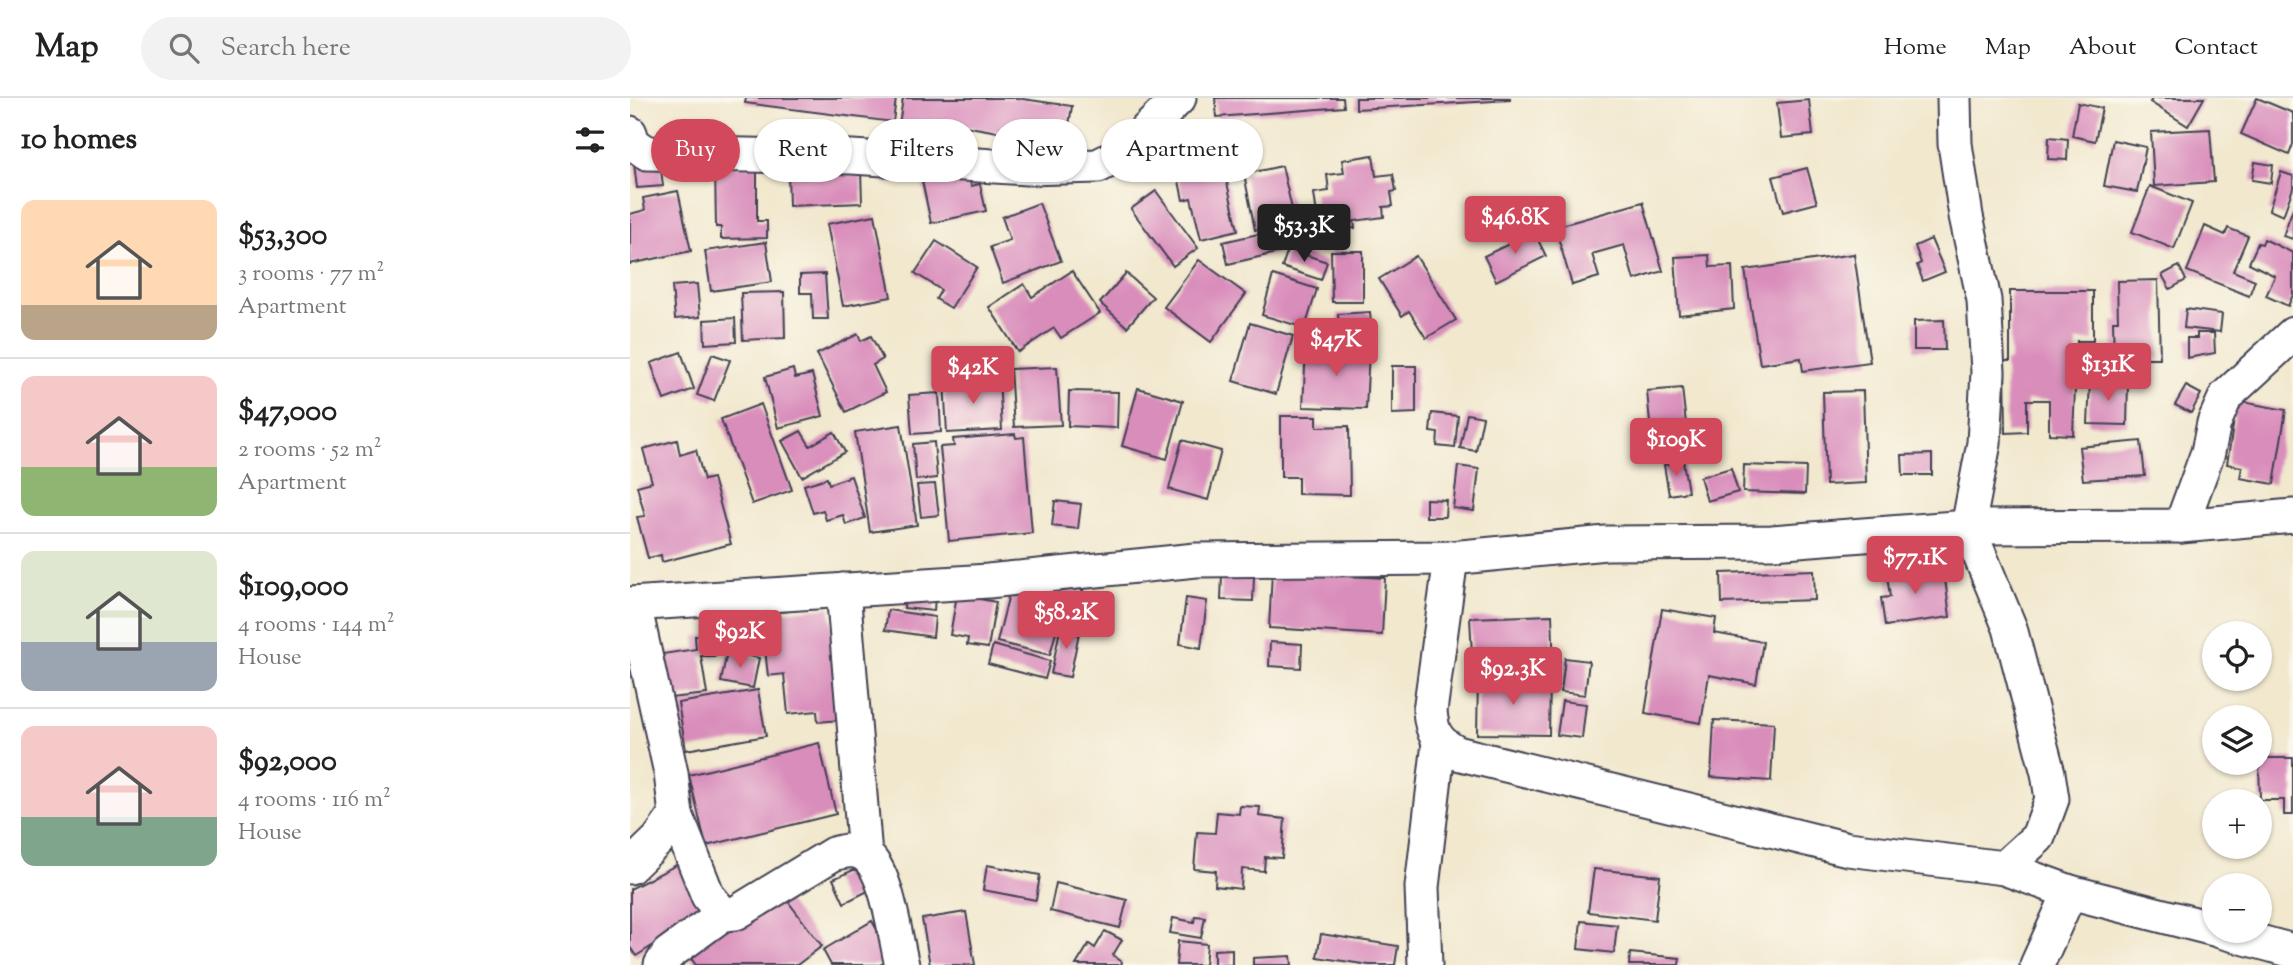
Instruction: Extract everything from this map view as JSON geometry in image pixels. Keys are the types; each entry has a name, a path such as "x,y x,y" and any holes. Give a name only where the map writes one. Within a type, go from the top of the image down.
{"street":[{"path":"630,133 633,143 647,153 852,157 1027,168 1098,166 1123,153 1179,98"},
{"path":"1954,98 1955,144 1966,216 1984,300 1988,373 1984,443 1968,527 2010,628 2048,773 2052,799 2038,837 2004,868"},
{"path":"2181,526 2208,452 2214,423 2226,396 2293,334"},
{"path":"723,914 708,896 676,815 671,773 632,604 988,581 1196,560 1451,558 1606,543 1772,542 1968,527 2181,526 2293,516"},
{"path":"1451,558 1430,711 1432,733 1439,743 1457,753 1848,849 2004,868 2070,892 2202,926"},
{"path":"843,590 865,855"},
{"path":"1425,965 1422,887 1439,743"},
{"path":"630,867 659,840 676,815"},
{"path":"661,965 668,954 723,914 736,913 833,853 850,850 865,855 880,872 902,965"},
{"path":"2037,965 2070,892"},
{"path":"2264,943 2293,951"}],"building":[{"path":"746,98 896,98 893,119 870,119 745,103"},
{"path":"903,98 1016,98 1072,106 1070,119 992,119 992,131 978,129 978,119 900,119"},
{"path":"1215,98 1343,98 1344,107 1217,117"},
{"path":"1356,98 1510,98 1510,100 1356,109"},
{"path":"2153,98 2204,98 2188,126 2150,102"},
{"path":"2257,98 2293,113 2293,144 2289,155 2241,134"},
{"path":"1809,100 1813,135 1781,138 1777,103"},
{"path":"2078,103 2102,108 2095,141 2072,136"},
{"path":"2210,129 2214,182 2154,186 2151,132"},
{"path":"2049,137 2068,139 2067,160 2048,159"},
{"path":"2113,140 2146,147 2137,192 2104,186"},
{"path":"651,153 651,182 663,182 663,186 637,188 633,155"},
{"path":"1373,155 1376,176 1393,174 1396,191 1391,192 1393,206 1383,207 1384,217 1354,221 1355,228 1333,230 1331,213 1317,215 1314,193 1329,191 1327,175 1344,173 1342,160"},
{"path":"2255,162 2273,165 2271,183 2252,180"},
{"path":"740,166 754,166 754,182 757,182 757,221 767,221 767,238 721,239 721,227 716,227 715,182 740,182"},
{"path":"1282,166 1295,222 1255,230 1246,182 1263,182 1263,170"},
{"path":"1807,168 1817,203 1783,212 1773,177"},
{"path":"852,170 861,170 862,203 789,206 788,182 852,182"},
{"path":"2281,172 2293,176 2293,188 2283,216 2269,210"},
{"path":"922,182 970,182 971,186 980,184 986,211 931,223"},
{"path":"1179,182 1227,182 1238,230 1201,239 1191,198 1183,200"},
{"path":"2150,186 2192,203 2174,249 2132,232"},
{"path":"678,191 691,251 630,264 630,214 645,210 643,198"},
{"path":"1156,191 1198,248 1173,266 1131,209"},
{"path":"1643,202 1663,271 1634,280 1624,245 1592,254 1599,277 1572,285 1555,227"},
{"path":"1039,203 1061,261 1003,283 990,247 1010,240 1002,217"},
{"path":"2293,208 2293,239 2283,236"},
{"path":"875,215 891,297 843,306 827,224"},
{"path":"2205,226 2225,235 2228,228 2248,236 2233,271 2255,280 2249,296 2187,271"},
{"path":"1280,229 1285,251 1228,264 1223,242"},
{"path":"1534,232 1546,256 1496,281 1484,256"},
{"path":"1931,239 1945,272 1923,281 1917,265 1921,263 1915,246"},
{"path":"2264,239 2293,253 2293,295 2288,306 2266,296 2275,276 2249,263 2258,243 2262,244"},
{"path":"936,241 977,267 951,308 936,299 941,290 915,273"},
{"path":"766,242 772,282 711,291 705,251"},
{"path":"1288,249 1327,262 1321,280 1282,267"},
{"path":"1331,251 1363,251 1363,302 1332,302"},
{"path":"1854,254 1870,362 1803,371 1801,358 1760,364 1745,270"},
{"path":"1709,255 1710,267 1732,266 1734,309 1679,315 1675,257"},
{"path":"1416,256 1456,320 1426,338 1409,311 1402,316 1379,279"},
{"path":"1199,260 1246,294 1211,342 1164,307"},
{"path":"2179,266 2186,280 2170,289 2162,275"},
{"path":"1072,271 1100,313 1061,338 1054,328 1018,352 989,307 1024,284 1032,297"},
{"path":"1126,273 1153,297 1127,327 1100,303"},
{"path":"825,274 828,319 813,319 812,293 800,293 800,275"},
{"path":"1273,275 1317,289 1305,328 1262,315"},
{"path":"2158,280 2160,358 2114,358 2113,321 2118,321 2117,281"},
{"path":"697,284 700,317 675,319 672,286"},
{"path":"2010,291 2093,291 2093,341 2077,341 2073,435 2049,434 2049,400 2027,400 2027,432 2006,433 2005,361 2010,361"},
{"path":"784,292 785,338 743,340 741,293"},
{"path":"2186,309 2222,314 2220,332 2184,328"},
{"path":"1370,312 1372,338 1340,340 1338,314"},
{"path":"735,318 736,342 705,344 704,320"},
{"path":"1944,320 1945,350 1914,350 1914,321"},
{"path":"1250,323 1293,336 1276,394 1233,381"},
{"path":"2197,333 2214,333 2215,353 2187,358 2187,338 2197,338"},
{"path":"858,334 861,341 871,336 883,359 873,365 886,392 846,412 817,354"},
{"path":"1306,347 1369,350 1366,409 1303,407"},
{"path":"681,352 694,389 664,400 651,363"},
{"path":"712,354 730,360 714,401 697,395"},
{"path":"1392,366 1416,366 1416,413 1392,414"},
{"path":"1057,367 1061,425 1014,427 1010,369"},
{"path":"793,369 795,378 812,374 823,416 778,428 765,377"},
{"path":"999,378 1002,430 947,433 944,381"},
{"path":"2090,381 2128,383 2127,425 2088,424"},
{"path":"2186,386 2201,394 2191,413 2175,405"},
{"path":"1138,388 1183,401 1167,459 1122,446"},
{"path":"1682,388 1688,441 1652,444 1647,391"},
{"path":"1069,391 1118,392 1117,428 1068,426"},
{"path":"1863,391 1866,483 1826,485 1823,392"},
{"path":"939,393 941,432 912,434 909,395"},
{"path":"2237,401 2286,410 2274,484 2240,478 2242,467 2227,464"},
{"path":"761,404 792,490 752,504 721,419"},
{"path":"1432,413 1458,416 1455,448 1437,446 1438,433 1430,432"},
{"path":"1467,414 1483,417 1476,451 1460,448"},
{"path":"1281,416 1317,416 1317,427 1349,426 1350,495 1298,494 1298,477 1281,477"},
{"path":"901,425 917,525 870,532 855,432"},
{"path":"801,431 810,446 834,432 845,452 802,477 782,441"},
{"path":"1015,434 1016,438 1024,437 1032,533 949,541 940,447 954,446 953,439"},
{"path":"677,440 680,455 696,450 704,480 713,478 731,544 662,562 661,555 648,558 637,517 645,516 637,486 652,482 643,449"},
{"path":"1182,440 1221,451 1208,500 1169,489"},
{"path":"2141,441 2145,476 2083,480 2079,447"},
{"path":"934,442 937,478 916,480 913,444"},
{"path":"1932,454 1932,475 1903,475 1902,455"},
{"path":"1683,461 1688,492 1669,495 1664,465"},
{"path":"1744,465 1806,467 1805,494 1743,492"},
{"path":"1458,466 1479,469 1474,511 1453,508"},
{"path":"1731,468 1738,492 1707,501 1700,477"},
{"path":"851,476 865,518 846,525 843,515 826,520 823,510 813,513 804,485 827,478 829,484"},
{"path":"935,484 939,515 921,517 917,485"},
{"path":"1426,499 1446,500 1445,517 1426,517"},
{"path":"1055,501 1081,504 1078,529 1052,526"},
{"path":"1915,563 1917,574 1944,571 1950,617 1885,626 1881,598 1890,597 1886,568"},
{"path":"1814,570 1815,600 1722,603 1721,573"},
{"path":"1272,572 1385,578 1382,635 1269,628"},
{"path":"1222,574 1254,576 1253,601 1221,600"},
{"path":"1013,578 1038,578 1083,590 1077,611 1062,608 1050,655 997,642"},
{"path":"906,592 935,596 934,611 904,608"},
{"path":"957,595 996,602 988,648 967,645 968,638 950,635"},
{"path":"1186,598 1207,601 1201,648 1180,644"},
{"path":"829,607 850,719 818,722 817,711 788,714 784,674 768,676 761,614"},
{"path":"1662,609 1716,618 1714,633 1763,642 1756,684 1709,675 1701,723 1645,713"},
{"path":"888,610 935,617 933,637 885,630"},
{"path":"1552,615 1554,669 1473,672 1470,618"},
{"path":"1061,625 1080,628 1070,677 1051,674"},
{"path":"715,635 716,656 701,656 707,694 670,698 663,654 696,649 695,636"},
{"path":"734,637 753,642 751,651 731,645"},
{"path":"1270,642 1302,644 1301,668 1269,666"},
{"path":"993,645 1050,661 1045,679 988,664"},
{"path":"727,651 759,658 753,688 721,682"},
{"path":"1565,658 1589,661 1585,695 1561,692"},
{"path":"1478,679 1550,681 1549,735 1477,734"},
{"path":"758,690 766,736 686,750 678,703"},
{"path":"1562,701 1586,704 1582,738 1557,735"},
{"path":"1714,720 1774,723 1771,781 1711,777"},
{"path":"819,743 836,814 706,846 689,775"},
{"path":"2272,758 2293,758 2293,815 2284,815 2284,800 2272,800 2272,789 2260,789 2259,775 2272,775"},
{"path":"1240,806 1260,807 1259,816 1285,819 1282,858 1265,857 1264,871 1242,869 1241,889 1215,886 1216,871 1194,869 1197,832 1215,833 1217,812 1239,814"},
{"path":"682,862 707,912 636,956 630,947 630,889"},
{"path":"987,865 1040,875 1036,900 983,890"},
{"path":"858,868 868,891 844,903 833,879"},
{"path":"1594,869 1660,876 1655,920 1588,912"},
{"path":"1056,883 1127,900 1120,928 1050,911"},
{"path":"780,891 822,946 797,965 696,965 687,953"},
{"path":"966,912 975,965 930,965 922,919"},
{"path":"1195,916 1205,917 1201,938 1170,933 1173,918 1194,922"},
{"path":"872,921 893,958 880,965 831,965 823,950"},
{"path":"1581,921 1617,925 1614,953 1578,949"},
{"path":"1105,931 1122,940 1113,955 1122,962 1121,965 1076,965 1089,944 1095,948"},
{"path":"1321,934 1398,946 1395,965 1369,965 1317,957"},
{"path":"1178,941 1207,944 1205,965 1176,965"},
{"path":"1232,949 1232,965 1214,965 1214,950"},
{"path":"1630,953 1680,958 1679,965 1629,965"},
{"path":"1291,956 1292,965 1253,965 1253,958"}]}
